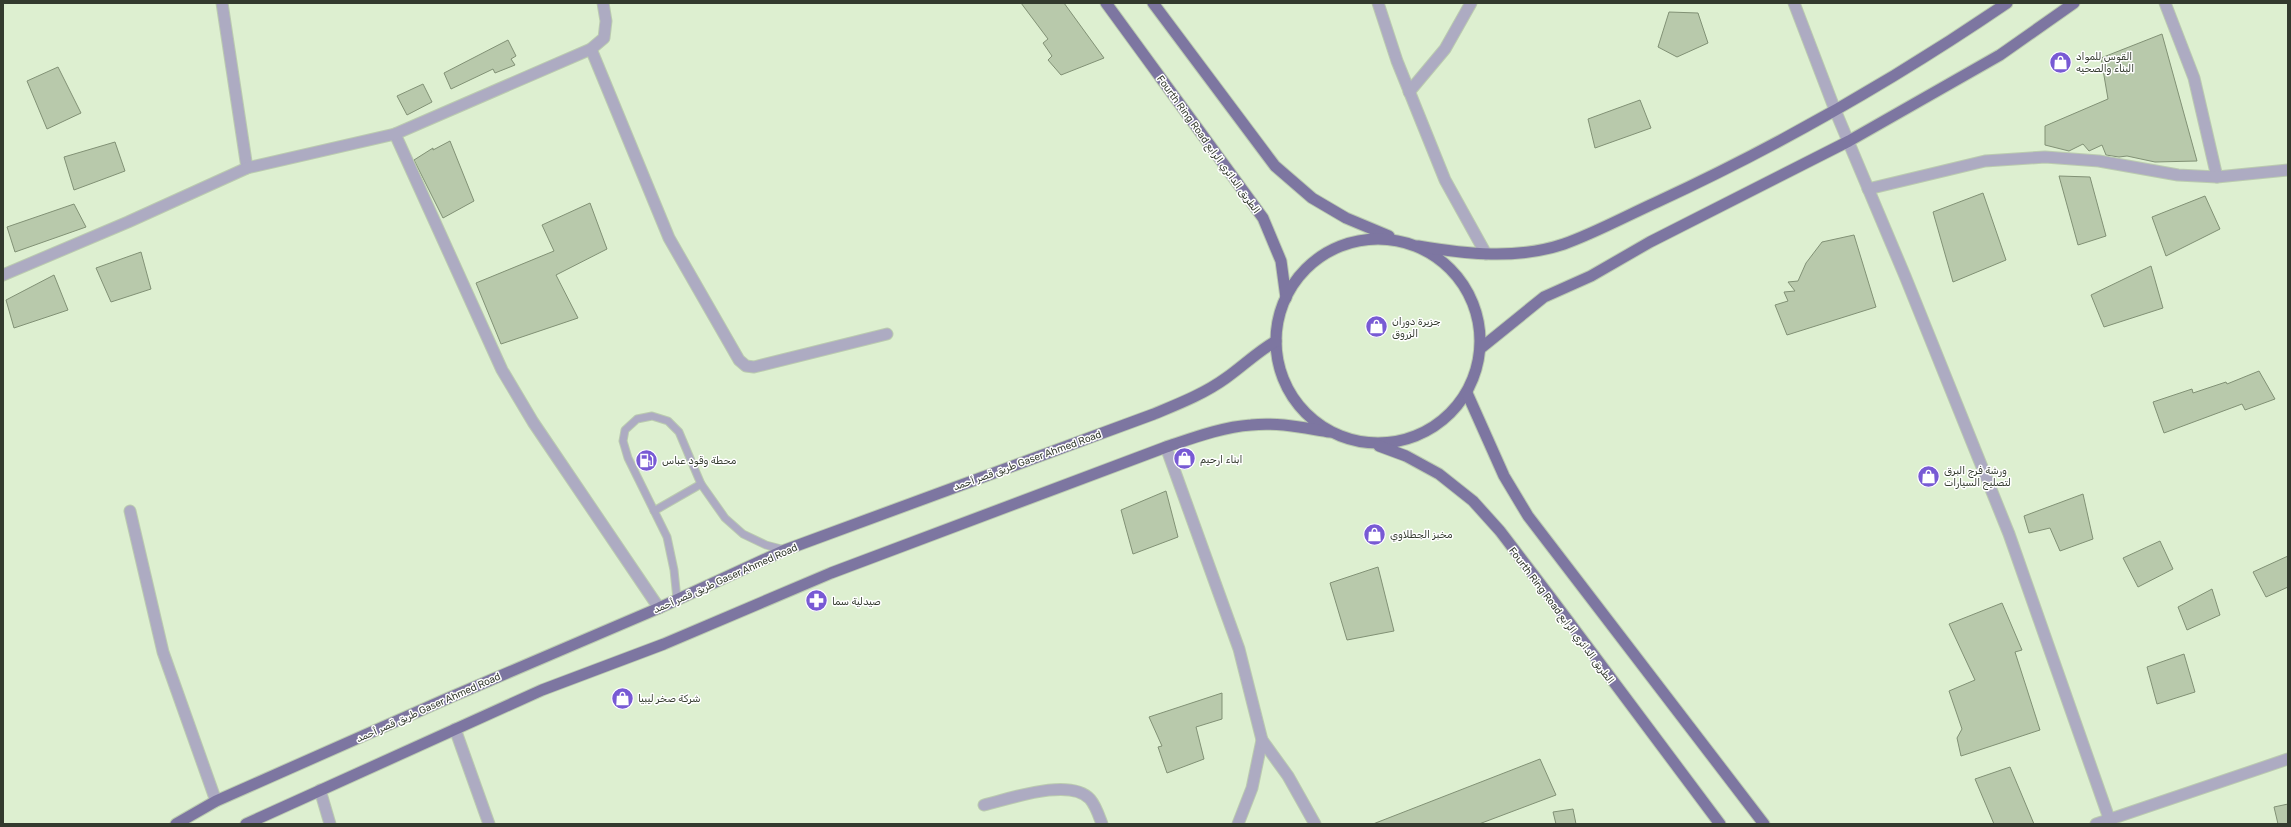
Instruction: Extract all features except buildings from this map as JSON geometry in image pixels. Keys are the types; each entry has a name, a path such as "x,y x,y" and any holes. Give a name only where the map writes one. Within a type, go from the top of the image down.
{"main road":[{"name":"Fourth Ring Road الطريق الدائري الرابع","path":"1106,3 1263,218 1280,261 1286,298"},
{"path":"1153,3 1275,166 1312,198 1346,218 1396,240 1418,246 1455,252 1486,254 1523,252 1564,244 1726,170 1835,110 1972,27 2007,3"},
{"path":"1481,348 1544,297 1591,276 1650,242 1849,141 2000,55 2074,3"},
{"path":"1396,240 1374,238 1359,240 1331,250 1313,262 1297,278 1286,298 1278,319 1276,341 1278,363 1285,384 1296,404 1312,420 1330,432 1351,441 1373,444 1398,442 1427,432 1447,417 1467,394 1476,372 1481,348 1478,316 1466,287 1445,263 1418,246"},
{"name":"طريق قصر أحمد Gaser Ahmed Road","path":"176,824 216,801 444,700 659,608 785,550 1154,414 1191,398 1226,378 1257,351 1276,341"},
{"path":"1467,394 1504,476 1528,516 1764,824"},
{"path":"246,824 542,690 664,644 831,573 1166,448 1209,433 1251,425 1289,425 1330,432"},
{"name":"Fourth Ring Road الطريق الدائري الرابع","path":"1373,444 1406,456 1439,474 1472,501 1500,531 1720,824"}],"street":[{"path":"222,3 247,168"},
{"path":"3,275 128,222 247,168 395,134 591,49 604,38 606,21 603,3"},
{"path":"1378,3 1409,92 1445,180 1486,254"},
{"path":"1409,92 1445,49 1472,3"},
{"path":"1794,3 1835,110 2009,534 2110,822"},
{"path":"2165,3 2194,78 2217,177"},
{"path":"591,49 669,238 739,360 746,366 754,367 887,334"},
{"path":"395,134 502,370 533,422 659,608"},
{"path":"1868,189 1985,161 2045,157 2099,161 2178,175 2217,177 2288,170"},
{"path":"1166,448 1239,649 1262,740 1288,776 1315,824"},
{"path":"130,511 163,652 216,801"},
{"path":"455,729 489,824"},
{"path":"1238,824 1252,788 1262,740"},
{"path":"2096,824 2110,822 2288,759"},
{"path":"984,805 1061,788 1076,792 1089,798 1099,813 1102,824"},
{"path":"320,790 330,824"}],"lane":[{"path":"677,599 674,570 667,537 628,458 623,442 625,430 636,419 652,416 668,421 679,432 702,484 725,518 743,534 766,545 785,550"},
{"path":"654,511 702,484"}],"place":[{"name":"القوس للمواد البناء والصحيه","path":"2061,62"},
{"name":"جزيرة دوران الزروق","path":"1377,327"},
{"name":"ابناء ارحيم","path":"1185,459"},
{"name":"محطة وقود عباس","path":"646,460"},
{"name":"ورشة فرج البرق لتصليح السيارات","path":"1928,476"},
{"name":"مخبز الجطلاوي","path":"1374,534"},
{"name":"صيدلية سما","path":"816,601"},
{"name":"شركة صخر ليبيا","path":"622,698"}]}
